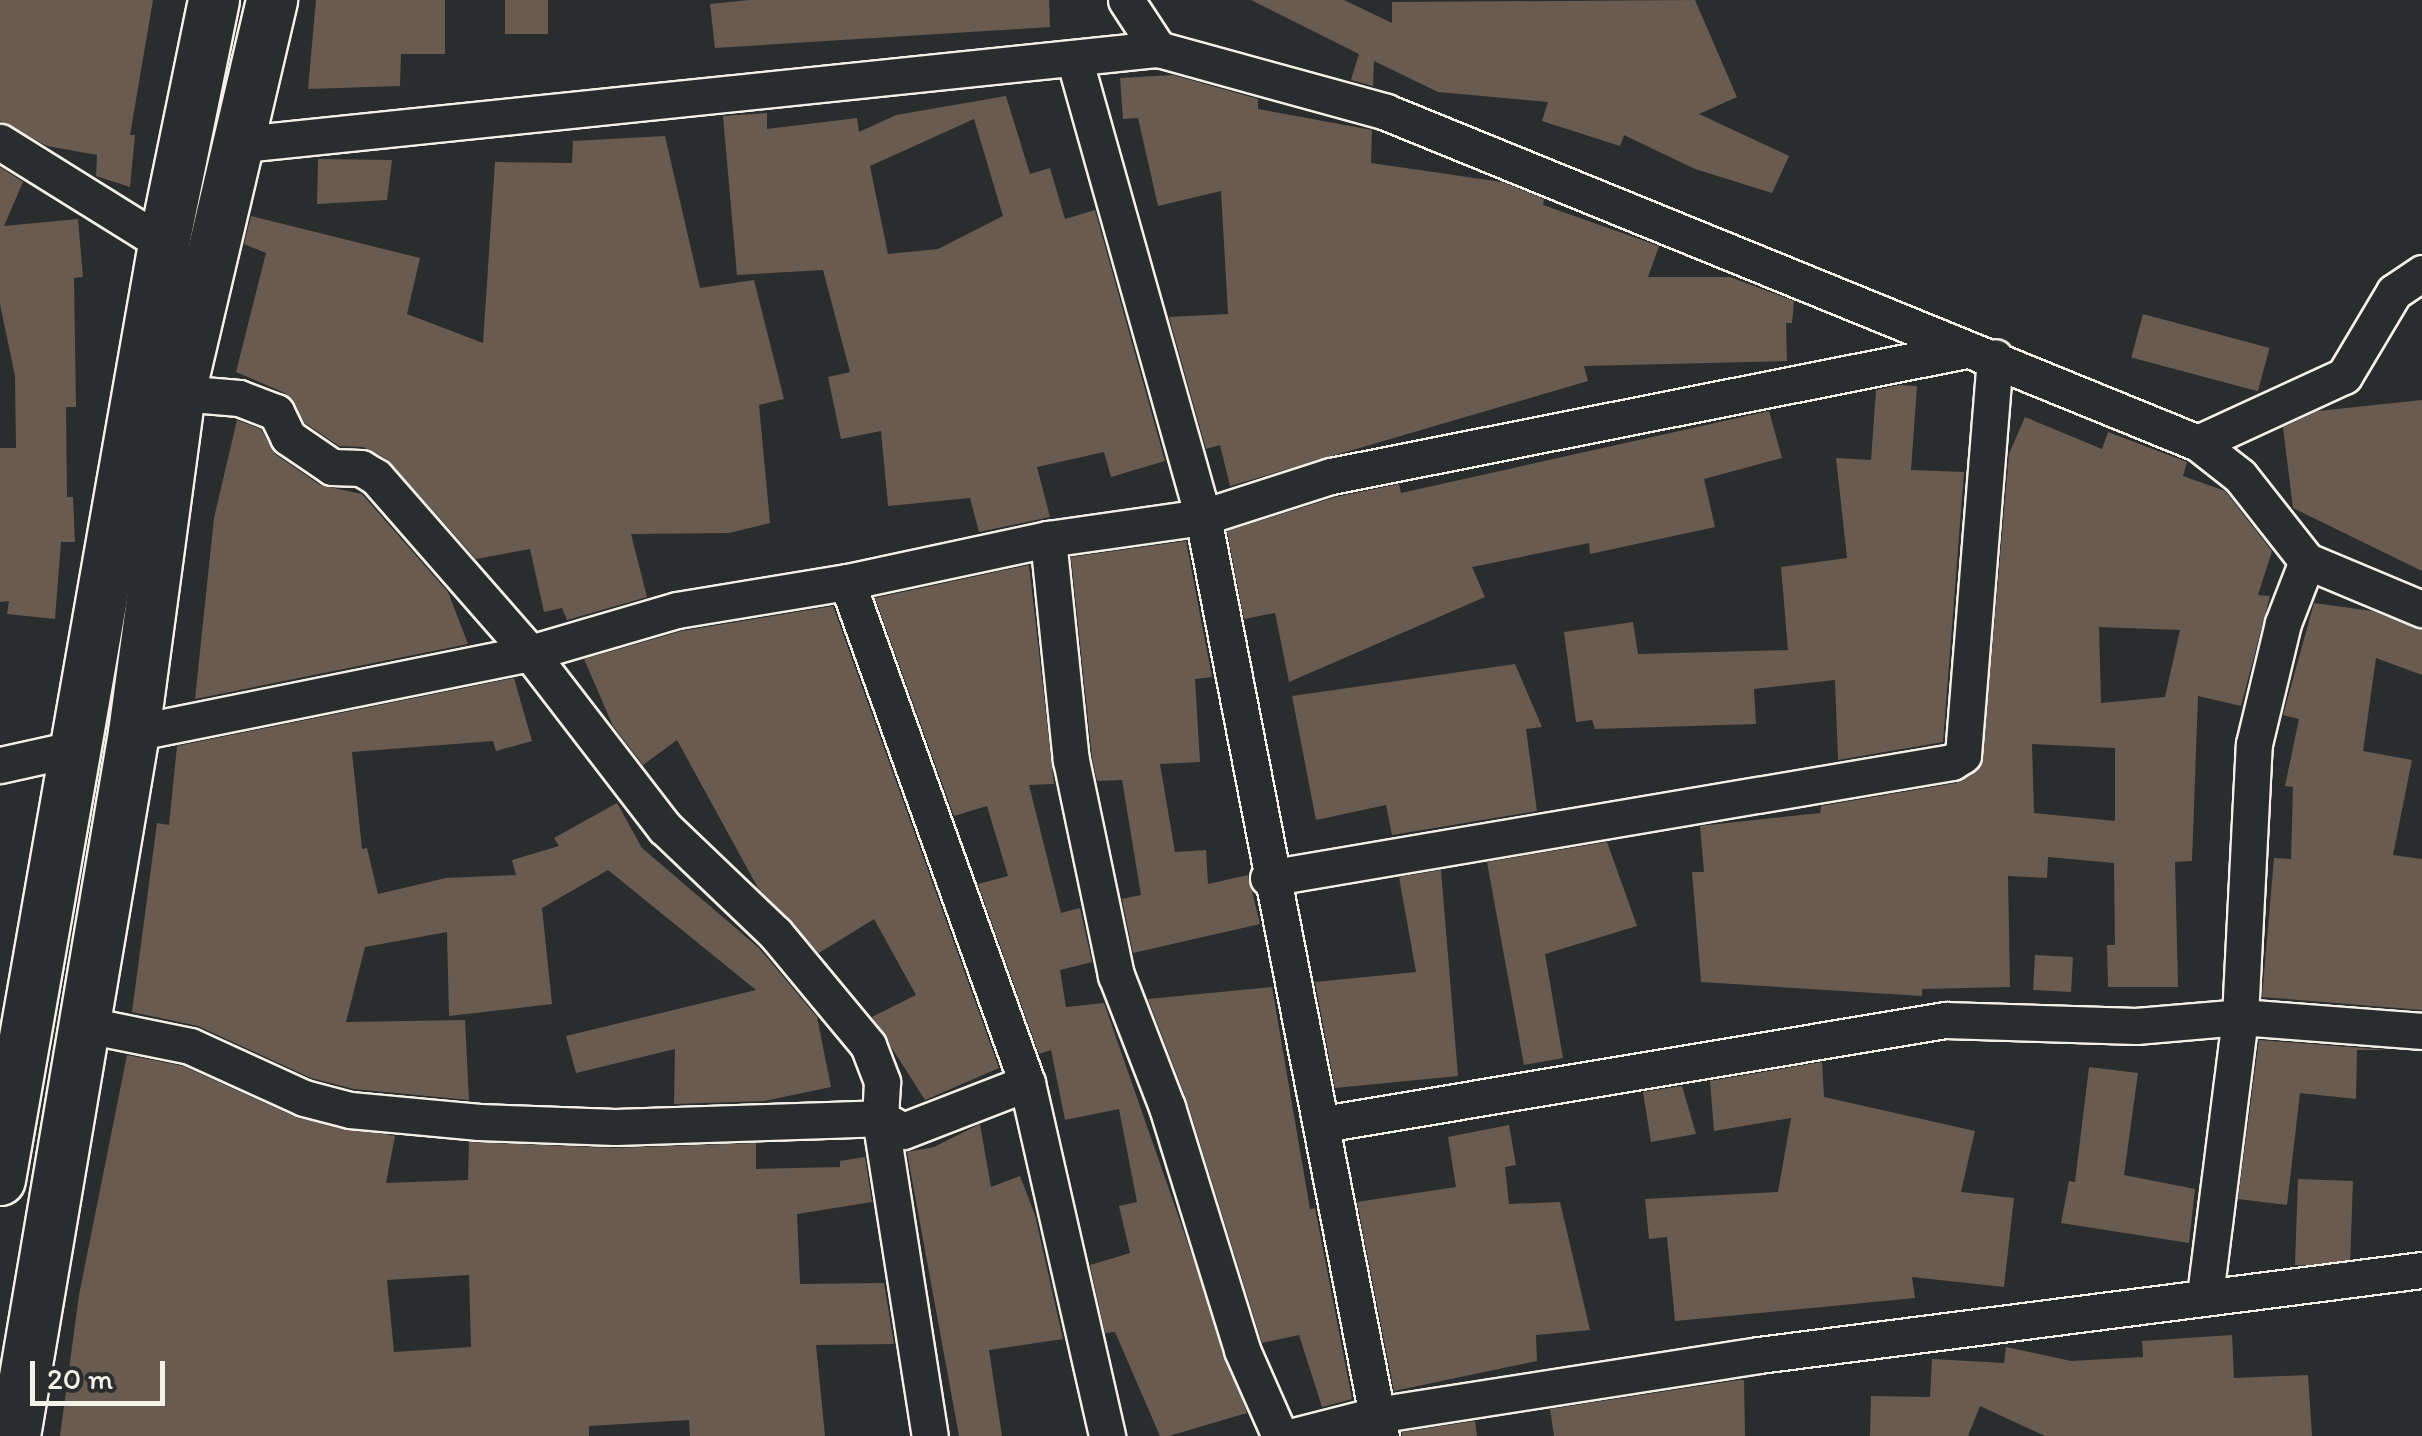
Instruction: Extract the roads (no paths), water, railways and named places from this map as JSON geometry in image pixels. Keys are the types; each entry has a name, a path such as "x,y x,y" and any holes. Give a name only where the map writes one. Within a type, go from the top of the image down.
{"main road":[{"path":"0,1180 81,746 164,244 214,0"},
{"path":"15,1436 134,733 180,393 243,144 272,0"}],"street":[{"path":"1126,0 1158,49"},
{"path":"243,144 1158,49 1386,112 2198,443 2240,476 2307,561 2422,609"},
{"path":"1074,58 1203,517 1268,878 1323,1124 1379,1426"},
{"path":"0,142 164,244"},
{"path":"2198,443 2344,376 2394,292 2422,273"},
{"path":"134,733 530,653 677,610 847,582 1048,539 1203,517 1331,476 1980,353"},
{"path":"1268,878 1932,766 1963,755 1980,353"},
{"path":"180,393 239,398 276,412 288,437 332,467 361,468 376,477 530,653 666,828 775,933 868,1046 882,1082 880,1118 930,1436"},
{"path":"1048,539 1071,760 1116,976 1166,1107 1242,1350 1280,1436"},
{"path":"2205,1295 2240,1017 2254,744 2282,623 2307,561"},
{"path":"847,582 1027,1083 1107,1436"},
{"path":"0,764 81,746"},
{"path":"1323,1124 1945,1020 2136,1026 2240,1017 2422,1031"},
{"path":"82,1024 190,1046 304,1098 350,1110 615,1127 880,1118 903,1130 920,1129 1027,1083"},
{"path":"1294,1436 1379,1426 2205,1295 2422,1270"}]}
